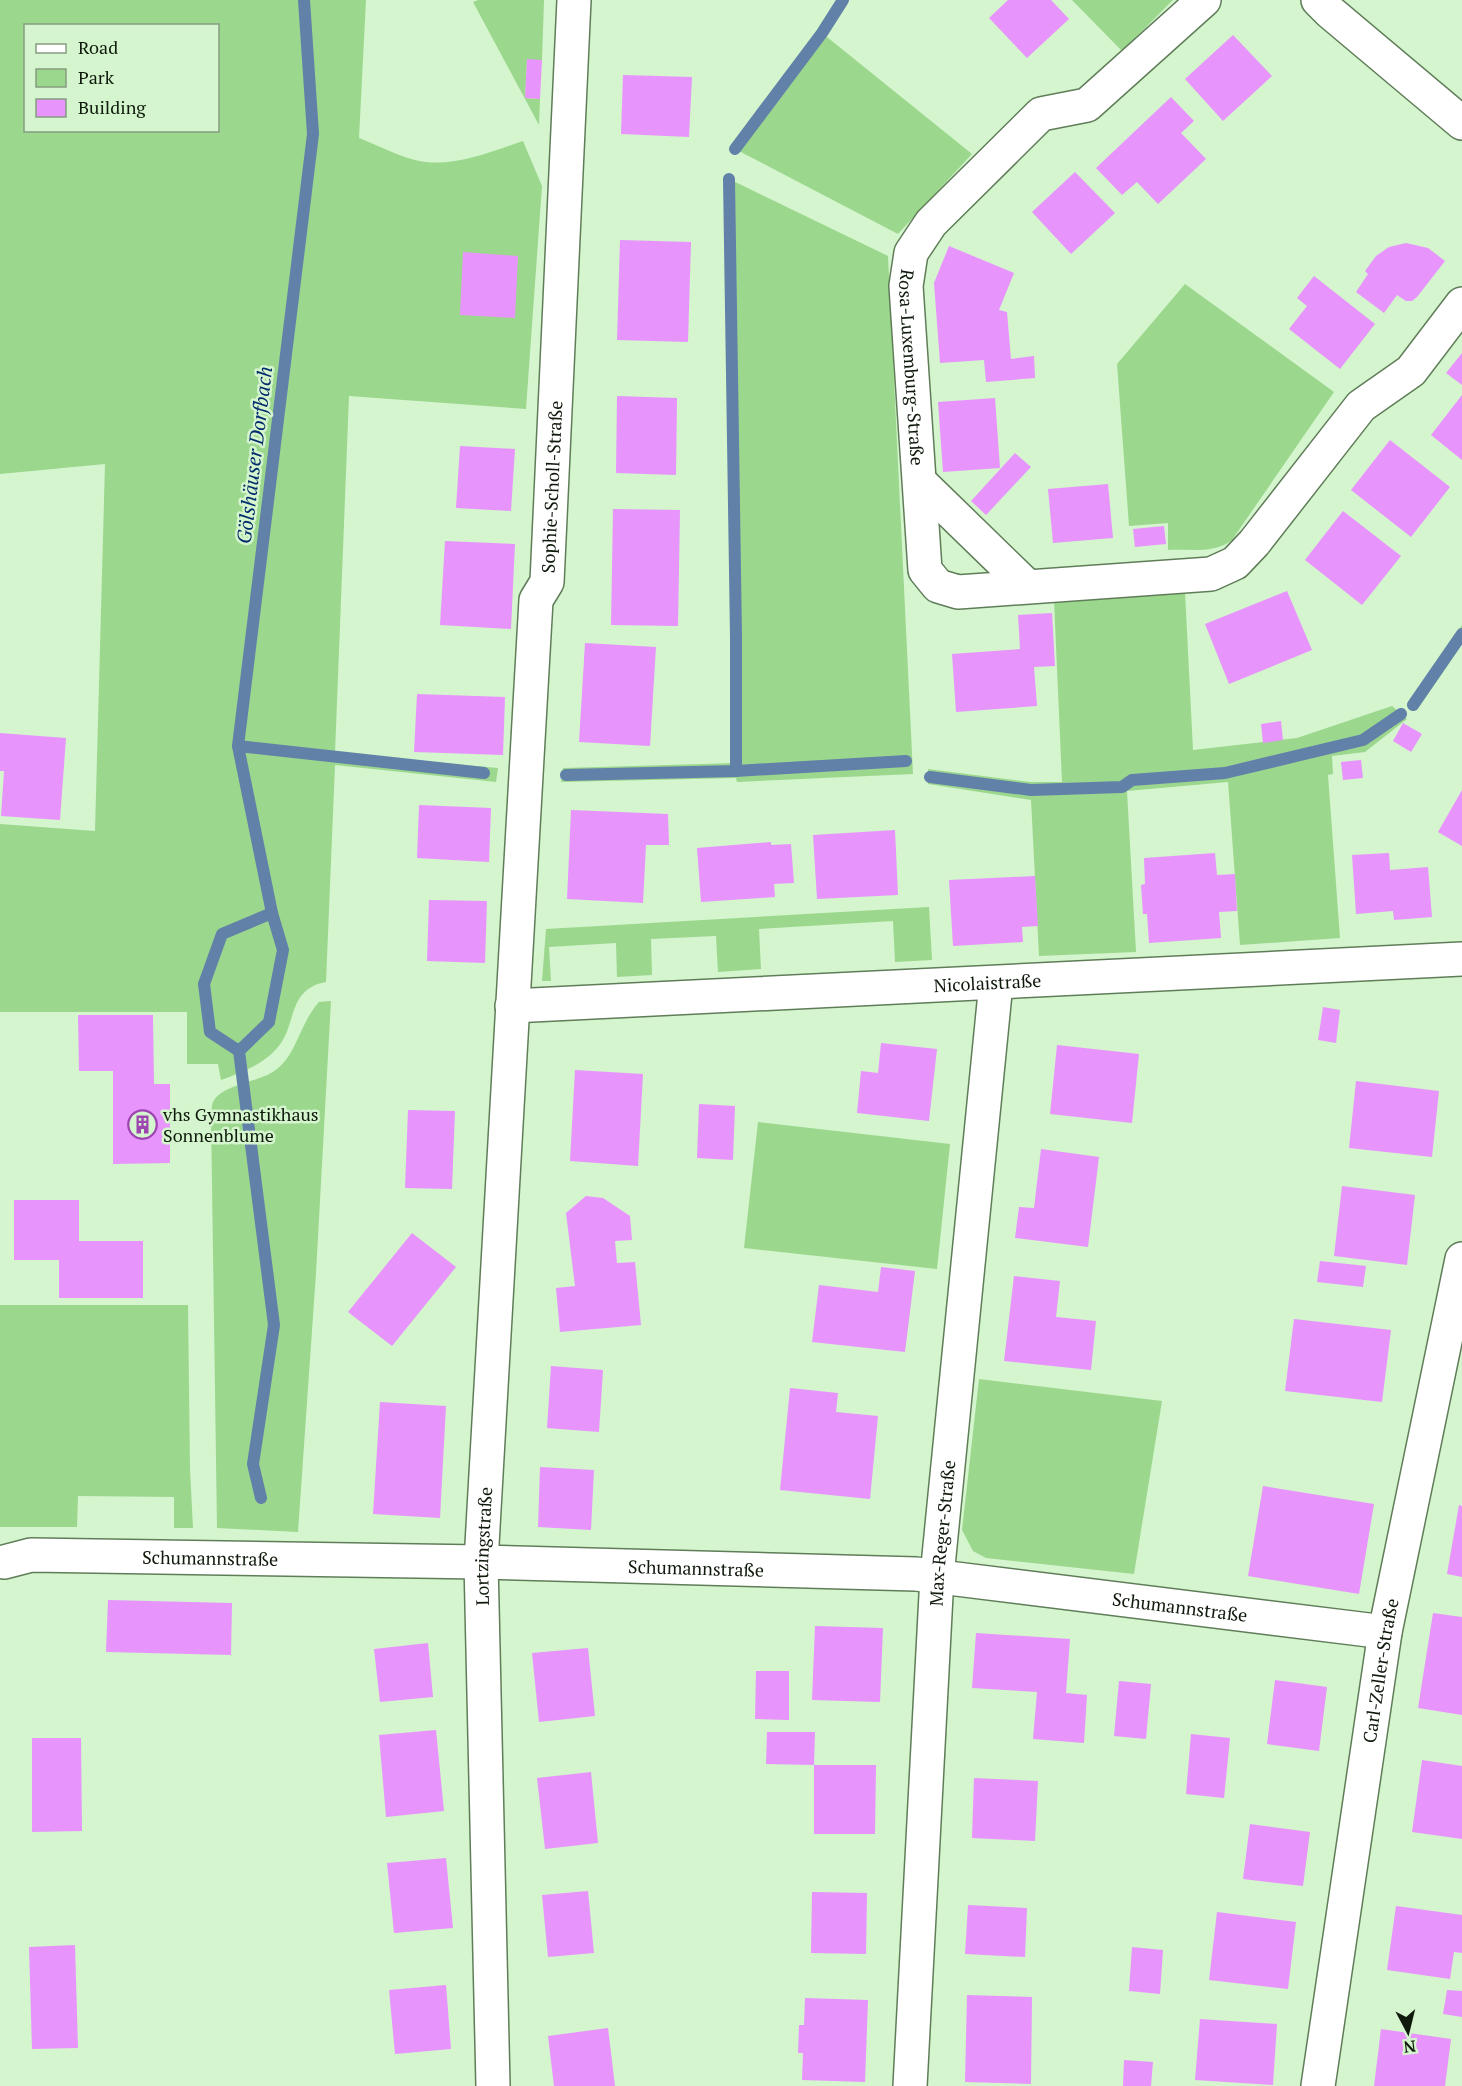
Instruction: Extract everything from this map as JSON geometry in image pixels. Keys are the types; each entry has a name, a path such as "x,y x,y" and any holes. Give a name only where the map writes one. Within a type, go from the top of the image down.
{"street":[{"name":"Sophie-Scholl-Straße","path":"512,1006 536,600 547,582 574,0"},
{"name":"Rosa-Luxemburg-Straße","path":"1204,0 1087,105 1041,114 931,223 911,253 906,286 925,570 938,586 958,592 1211,574 1234,563 1254,543 1361,406 1411,371 1462,304"},
{"path":"1318,0 1462,123"},
{"name":"Rosa-Luxemburg-Straße","path":"920,482 1027,586"},
{"name":"Nicolaistraße","path":"512,1006 1462,959"},
{"name":"Max-Reger-Straße","path":"910,2086 937,1576 996,983"},
{"name":"Lortzingstraße","path":"493,2086 481,1562 512,1006"},
{"name":"Carl-Zeller-Straße","path":"1318,2086 1385,1632 1462,1258"},
{"name":"Schumannstraße","path":"1,1564 31,1555 481,1562 937,1576 1385,1632"}],"green space":[{"path":"0,0 366,0 359,138 415,160 429,162 470,158 523,141 542,186 526,409 349,396 335,753 498,768 496,782 335,765 326,982 305,992 294,1009 284,1038 266,1059 221,1080 218,1064 187,1064 187,1012 0,1012 0,824 95,831 105,464 0,474"},
{"path":"478,0 544,0 542,60 527,60 525,98 540,99 539,125 473,2"},
{"path":"1072,0 1173,0 1122,51"},
{"path":"822,33 972,154 898,234 735,149"},
{"path":"729,179 888,256 913,774 737,782 736,778 561,782 563,768 736,763"},
{"path":"1185,284 1334,392 1232,540 1210,549 1168,550 1168,523 1129,526 1117,364"},
{"path":"1185,592 1193,750 1297,738 1392,706 1407,719 1365,752 1332,756 1333,774 1328,775 1340,938 1240,945 1228,782 1127,791 1136,952 1039,956 1031,800 928,784 928,769 1030,782 1062,782 1054,600"},
{"path":"1462,625 1462,644 1417,710 1411,701"},
{"path":"929,907 932,960 895,962 893,921 759,929 761,969 718,972 716,936 651,939 652,975 617,977 616,943 549,947 551,981 542,981 546,929"},
{"path":"331,1001 316,1273 298,1532 217,1528 212,1105 225,1091 262,1077 278,1068 290,1054 307,1019 319,1002"},
{"path":"758,1122 950,1144 937,1269 744,1248"},
{"path":"0,1305 188,1305 193,1528 174,1528 174,1497 78,1496 77,1527 0,1527"},
{"path":"979,1379 1162,1401 1134,1574 986,1558 973,1551 962,1530"}],"building":[{"path":"1008,0 1051,0 1069,19 1027,58 989,18"},
{"path":"1233,35 1272,76 1223,121 1185,79"},
{"path":"527,59 542,60 540,99 525,98"},
{"path":"623,75 692,77 689,137 621,134"},
{"path":"1171,97 1194,121 1181,133 1206,159 1158,204 1137,182 1122,195 1096,168"},
{"path":"1075,172 1115,213 1071,254 1032,212"},
{"path":"620,240 691,242 688,342 617,340"},
{"path":"1406,243 1428,248 1445,261 1417,297 1412,301 1406,301 1397,295 1384,313 1356,292 1368,274 1365,271 1376,256 1389,247"},
{"path":"949,246 1014,273 999,310 1007,312 1011,359 1034,356 1035,378 986,382 984,360 940,363 934,283"},
{"path":"463,252 518,256 515,318 460,315"},
{"path":"1314,276 1375,324 1340,369 1289,329 1307,306 1297,298"},
{"path":"1462,353 1462,385 1446,373"},
{"path":"1462,395 1462,460 1431,435"},
{"path":"617,396 677,398 676,475 616,473"},
{"path":"995,398 1000,468 943,472 938,402"},
{"path":"1390,440 1450,487 1411,537 1351,490"},
{"path":"460,446 515,449 511,511 456,508"},
{"path":"1015,453 1031,467 986,515 971,501"},
{"path":"1108,484 1113,538 1053,543 1048,489"},
{"path":"613,509 680,510 678,626 611,625"},
{"path":"1343,511 1401,556 1362,605 1305,560"},
{"path":"1164,526 1166,544 1135,547 1133,529"},
{"path":"445,541 515,544 511,629 440,625"},
{"path":"1287,591 1312,650 1229,684 1205,624"},
{"path":"1052,613 1055,666 1034,667 1037,706 956,712 952,654 1020,649 1018,615"},
{"path":"585,643 656,647 650,746 579,742"},
{"path":"417,694 505,697 503,755 414,752"},
{"path":"1281,721 1283,740 1263,743 1261,724"},
{"path":"1403,723 1422,734 1411,752 1393,741"},
{"path":"0,733 66,738 60,820 1,816 4,771 0,771"},
{"path":"1361,760 1363,778 1343,780 1341,762"},
{"path":"1462,790 1462,846 1438,832"},
{"path":"419,805 491,808 489,862 417,858"},
{"path":"571,810 668,814 669,845 646,845 643,903 567,899"},
{"path":"895,830 898,895 817,899 813,835"},
{"path":"771,842 771,845 791,844 794,883 774,884 775,897 701,902 697,848"},
{"path":"1215,853 1217,875 1235,874 1237,911 1219,912 1221,938 1149,943 1147,914 1143,914 1141,885 1145,884 1144,858"},
{"path":"1389,853 1390,870 1428,867 1432,917 1394,920 1393,911 1356,914 1352,855"},
{"path":"1035,876 1038,926 1022,927 1023,942 953,946 949,880"},
{"path":"429,900 487,901 485,963 427,961"},
{"path":"1323,1007 1340,1010 1336,1043 1318,1040"},
{"name":"vhs Gymnastikhaus Sonnenblume","path":"78,1015 153,1015 154,1084 170,1084 170,1163 113,1164 113,1071 79,1071"},
{"path":"881,1043 937,1049 929,1121 857,1113 861,1071 878,1073"},
{"path":"1057,1045 1139,1054 1132,1123 1050,1114"},
{"path":"575,1070 643,1074 638,1166 570,1161"},
{"path":"1356,1081 1439,1091 1432,1157 1349,1148"},
{"path":"699,1104 735,1106 733,1160 697,1158"},
{"path":"408,1110 455,1111 452,1189 405,1188"},
{"path":"1041,1149 1099,1157 1088,1247 1015,1238 1019,1207 1034,1208"},
{"path":"1342,1186 1415,1195 1407,1265 1334,1256"},
{"path":"586,1196 603,1198 630,1216 632,1240 615,1241 617,1263 635,1262 641,1325 560,1332 556,1288 575,1286 566,1213"},
{"path":"14,1200 79,1200 79,1241 143,1241 143,1298 59,1298 59,1260 14,1260"},
{"path":"412,1233 456,1267 392,1346 348,1312"},
{"path":"1320,1261 1366,1266 1363,1287 1317,1282"},
{"path":"881,1267 915,1271 905,1352 812,1342 819,1285 878,1292"},
{"path":"1014,1276 1060,1281 1056,1317 1096,1321 1091,1370 1004,1361"},
{"path":"1294,1319 1391,1330 1382,1402 1285,1391"},
{"path":"551,1366 603,1370 599,1432 547,1428"},
{"path":"790,1388 838,1393 836,1412 878,1416 870,1499 780,1490"},
{"path":"380,1402 446,1406 440,1518 373,1514"},
{"path":"540,1467 594,1470 591,1530 538,1527"},
{"path":"1263,1486 1374,1504 1359,1594 1248,1576"},
{"path":"1459,1505 1462,1506 1462,1577 1447,1574"},
{"path":"108,1600 232,1603 231,1655 106,1652"},
{"path":"1433,1613 1462,1617 1462,1715 1418,1708"},
{"path":"815,1626 883,1628 880,1702 812,1700"},
{"path":"976,1633 1070,1639 1066,1693 1087,1695 1084,1743 1033,1739 1037,1692 972,1688"},
{"path":"428,1643 433,1697 380,1702 374,1649"},
{"path":"588,1648 595,1716 539,1722 532,1653"},
{"path":"756,1671 789,1671 789,1720 755,1719"},
{"path":"1275,1680 1327,1687 1319,1751 1267,1744"},
{"path":"1119,1681 1151,1684 1146,1739 1114,1736"},
{"path":"436,1730 444,1811 386,1817 379,1735"},
{"path":"767,1732 815,1732 814,1765 766,1764"},
{"path":"1191,1734 1230,1738 1224,1798 1186,1794"},
{"path":"32,1738 81,1738 82,1831 32,1832"},
{"path":"1422,1760 1462,1766 1462,1839 1412,1832"},
{"path":"814,1765 876,1765 875,1834 814,1834"},
{"path":"591,1772 598,1843 545,1849 537,1778"},
{"path":"974,1778 1038,1781 1035,1841 972,1838"},
{"path":"1250,1824 1310,1832 1303,1886 1243,1879"},
{"path":"446,1858 453,1928 394,1933 387,1863"},
{"path":"588,1891 594,1953 548,1957 542,1895"},
{"path":"812,1892 867,1893 866,1954 811,1953"},
{"path":"968,1905 1027,1908 1025,1957 965,1954"},
{"path":"1396,1906 1462,1915 1462,1953 1454,1952 1450,1979 1387,1970"},
{"path":"1217,1912 1296,1922 1288,1989 1209,1980"},
{"path":"75,1945 78,2048 32,2049 29,1947"},
{"path":"1132,1947 1163,1950 1160,1994 1129,1991"},
{"path":"446,1985 451,2049 395,2054 389,1990"},
{"path":"1447,1990 1462,1991 1462,2017 1443,2014"},
{"path":"967,1995 1032,1997 1031,2084 965,2082"},
{"path":"805,1998 868,2000 865,2082 802,2080 803,2053 798,2053 799,2025 804,2025"},
{"path":"1200,2019 1277,2024 1273,2085 1195,2080"},
{"path":"608,2028 615,2086 554,2086 548,2036"},
{"path":"1381,2029 1451,2039 1445,2086 1374,2086"},
{"path":"1124,2060 1153,2062 1151,2086 1123,2086"}],"waterway":[{"name":"Gölshäuser Dorfbach","path":"261,1498 253,1464 274,1325 239,1051 269,1022 283,950 272,913 238,746 313,134 304,0"},
{"path":"735,149 822,33 843,0"},
{"path":"729,179 736,771"},
{"path":"1413,705 1462,634"},
{"path":"930,777 1031,790 1122,787 1132,780 1225,773 1363,740 1401,714"},
{"path":"238,746 484,773"},
{"path":"566,775 736,771 906,761"},
{"name":"Gölshäuser Dorfbach","path":"239,1051 210,1032 204,984 222,934 272,913"}],"place":[{"name":"vhs Gymnastikhaus Sonnenblume","path":"142,1124"}]}
